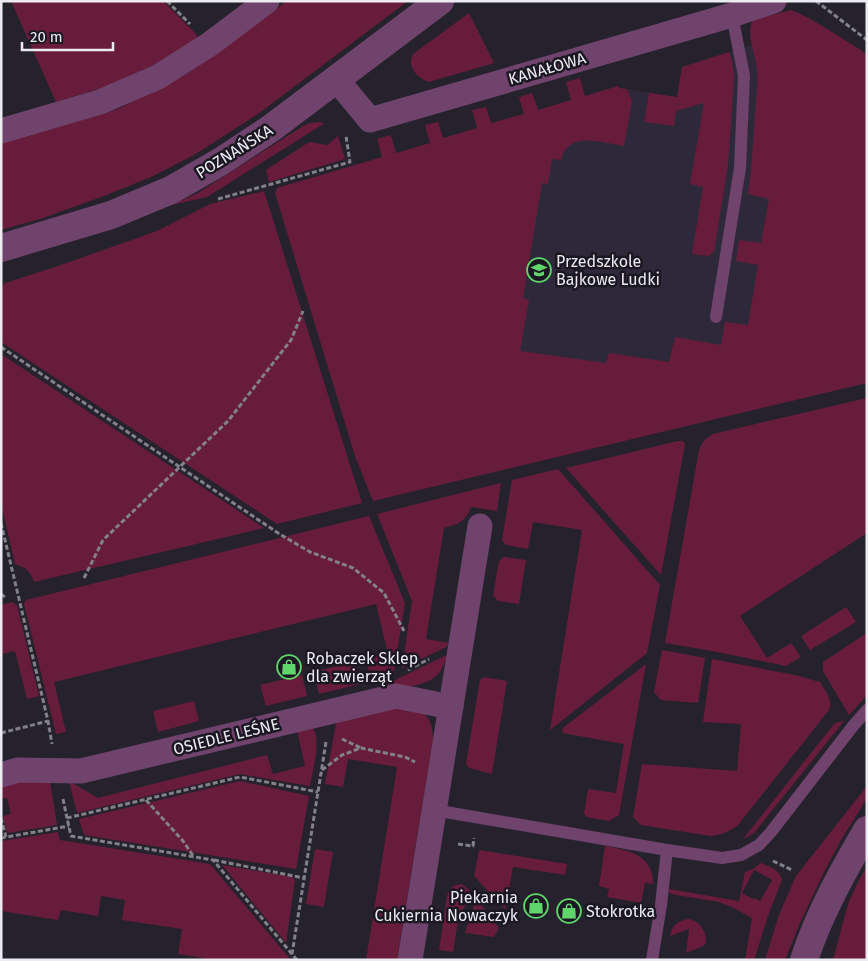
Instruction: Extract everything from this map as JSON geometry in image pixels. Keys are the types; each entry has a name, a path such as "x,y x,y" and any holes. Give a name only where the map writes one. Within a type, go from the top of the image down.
{"street":[{"path":"1,131 100,102 158,77 210,44 267,1"},
{"name":"POZNAŃSKA","path":"1,248 111,215 170,190 220,162 270,129 337,80 440,1"},
{"name":"KANAŁOWA","path":"370,120 732,15 774,1"},
{"path":"337,80 370,120"},
{"path":"410,960 480,526"},
{"name":"OSIEDLE LEŚNE","path":"1,775 18,770 81,771 329,722 396,696 451,707"},
{"path":"804,960 844,869 867,830"}],"lane":[{"path":"716,317 740,168 744,76 732,15"},
{"path":"434,810 667,850 722,858 742,855 759,845 771,832 867,710"},
{"path":"652,960 667,850"}],"path":[{"path":"816,1 867,40"},
{"path":"212,201 350,162 346,136 370,120"},
{"path":"84,578 103,540 228,421 290,340 302,311"},
{"path":"1,347 278,533 310,552 353,568 384,593 404,631"},
{"path":"1,353 6,351"},
{"path":"1,523 48,720 57,771"},
{"path":"1,594 6,598"},
{"path":"1,732 48,720"},
{"path":"292,954 329,722 361,748 405,757 440,775"},
{"path":"321,771 342,755 361,748"},
{"path":"304,878 213,860 71,836 67,818 240,777 318,792"},
{"path":"146,800 195,857"},
{"path":"1,818 6,837"},
{"path":"1,838 69,826"},
{"path":"213,860 297,960"}],"shaded area":[{"path":"11,1 163,1 196,34 198,39 163,61 105,87 56,102"},
{"path":"287,1 408,1 258,114 194,155 151,177 104,196 43,218 1,230 1,142 120,108 183,76"},
{"path":"791,10 809,18 867,55 867,383 373,501 355,456 275,193 277,188 382,157 377,139 391,135 396,153 430,143 425,125 438,122 443,138 477,128 472,110 486,107 491,123 524,114 519,97 532,93 538,110 571,100 566,82 580,78 585,96 618,86 619,88 627,89 632,101 624,146 596,141 578,142 571,145 565,151 561,160 552,159 548,184 542,183 523,298 529,300 520,351 606,363 609,353 669,362 675,337 721,345 725,322 748,325 758,265 736,261 739,240 761,243 769,199 748,194 757,81 757,70 750,38 751,26 753,20"},
{"path":"469,13 494,63 429,82 420,77 411,66 413,54"},
{"name":"Przedszkole Bajkowe Ludki","path":"795,32 771,349 358,457 277,192 619,88 677,97 682,67"},
{"path":"729,52 734,77 728,165 714,252 709,256 692,254 703,187 690,184 704,103 676,111 674,126 644,122 649,93 677,97 682,67"},
{"path":"318,122 325,123 207,197 172,205 198,193 303,126"},
{"path":"338,136 345,159 269,182 266,170 309,142 327,145"},
{"path":"264,191 362,503 277,524 1,342 1,287 5,283 157,231 210,204"},
{"path":"1,354 264,528 34,582 28,570 15,564 1,503"},
{"path":"867,398 867,533 740,616 767,658 791,643 801,657 786,666 665,643 699,450 704,440 713,434"},
{"path":"683,441 685,444 661,575 566,468"},
{"path":"558,469 660,585 647,653 550,730 582,530 533,522 528,549 506,545 502,540 512,480"},
{"path":"501,483 497,511 471,507 461,522 444,528 426,639 449,643 446,647 402,668 412,601 377,514"},
{"path":"369,516 405,603 394,671 371,681 366,659 388,654 376,604 54,682 66,732 56,734 24,604 26,600"},
{"path":"504,557 526,560 519,604 498,601 493,595 499,561"},
{"path":"12,602 17,605 39,696 27,699 15,651 1,654 1,605"},
{"path":"846,607 856,622 810,650 801,636"},
{"path":"867,633 867,695 849,715 823,671 823,662"},
{"path":"662,650 705,658 698,703 661,700 654,692"},
{"path":"447,655 439,673 426,682 408,687 372,691"},
{"path":"712,659 795,675 820,682 830,702 829,710 738,825 731,830 710,836 641,825 633,817 642,764 737,771 741,724 703,722"},
{"path":"355,662 360,684 319,694 313,672"},
{"path":"646,664 619,815 609,821 586,817 584,813 588,789 616,793 624,744 562,733 563,728"},
{"path":"302,675 307,696 266,706 260,685"},
{"path":"484,677 507,681 492,774 469,768 466,764 480,680"},
{"path":"194,701 199,721 158,732 153,711"},
{"path":"400,705 418,710 426,715 431,725 433,739 397,960 366,960 397,767 348,759 343,787 325,784 337,718"},
{"path":"844,721 754,833 743,839 834,724"},
{"path":"306,725 313,729 317,740 310,786 240,774 77,813 69,781 98,798 267,755 273,774 305,766 296,726"},
{"path":"23,780 50,781 57,825 7,833 3,816 11,814 7,798 1,799 1,786"},
{"path":"240,781 309,796 296,869 84,835 79,819"},
{"path":"867,786 867,798 824,872 785,960 765,960 779,915 796,876"},
{"path":"58,832 60,840 210,864 291,960 215,960 178,954 182,929 122,920 125,900 101,896 98,916 61,910 58,920 1,911 1,841"},
{"path":"605,846 631,852 644,860 649,866 653,884 645,883 641,903 607,897 609,889 599,886"},
{"path":"315,849 333,852 324,907 306,904"},
{"path":"479,850 567,864 565,875 513,867 505,909 474,876"},
{"path":"761,863 777,871 782,880 754,960 745,960 752,918 719,902 676,895 669,893 669,889 739,901 745,872","holes":["754,870 772,880 760,901 742,893"]},
{"path":"222,865 292,877 295,880 286,943"},
{"path":"867,866 867,960 833,960 848,904"},
{"path":"462,884 470,891 457,927 453,952 439,950 449,890 456,885"},
{"path":"476,898 499,928 494,937 465,933"},
{"path":"688,919 695,921 700,926 706,941 701,947 686,953 689,929 670,936 676,924"}],"place":[{"name":"Przedszkole Bajkowe Ludki","path":"539,270"},
{"name":"Robaczek Sklep dla zwierząt","path":"289,667"},
{"name":"Piekarnia Cukiernia Nowaczyk","path":"536,906"},
{"name":"Stokrotka","path":"569,911"}]}
